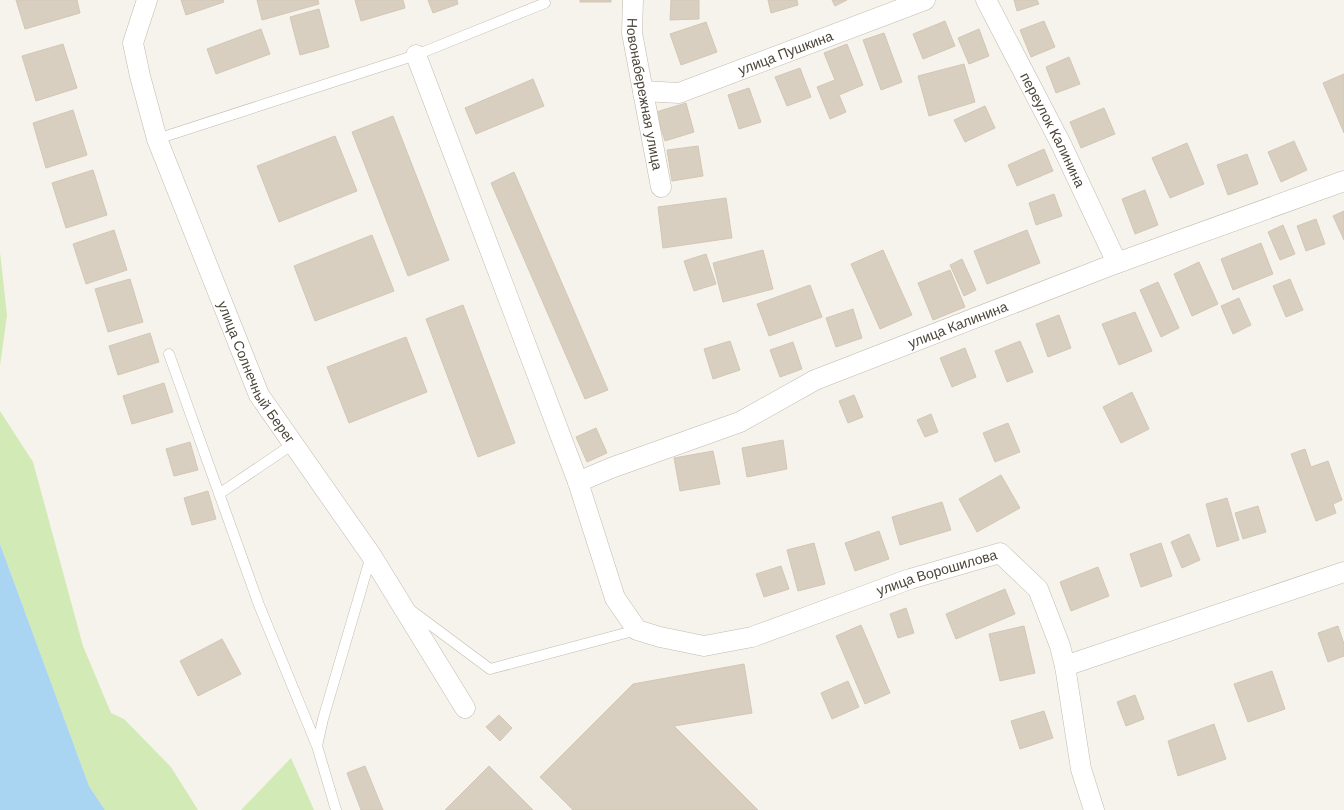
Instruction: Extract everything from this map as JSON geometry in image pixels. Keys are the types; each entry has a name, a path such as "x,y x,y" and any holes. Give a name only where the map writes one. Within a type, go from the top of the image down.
{"street":[{"name":"улица Солнечный Берег","path":"147,0 133,44 140,76 158,139 259,395 371,555 465,708"},
{"name":"Новонабережная улица","path":"633,0 632,33 661,187"},
{"name":"улица Пушкина","path":"643,91 679,93 925,0"},
{"name":"переулок Калинина","path":"986,0 1061,144 1117,262"},
{"path":"416,55 578,482 615,598 637,630"},
{"name":"улица Калинина","path":"578,482 611,468 740,422 816,380 1117,262 1344,181"},
{"name":"улица Ворошилова","path":"637,630 704,646 752,637 910,579 1000,553 1038,589 1060,646 1065,666"},
{"path":"1094,810 1081,769 1065,666 1344,572"}],"lane":[{"path":"158,139 416,55 545,3"},
{"path":"170,354 259,605 317,746 336,810"},
{"path":"220,494 293,444"},
{"path":"317,746 323,719 371,555"},
{"path":"400,603 490,669 637,630"}],"green space":[{"path":"0,252 7,315 0,366"},
{"path":"0,411 33,462 83,646 111,713 124,719 171,767 198,810 105,810 89,786 0,544"},
{"path":"291,758 314,810 241,810"}],"water":[{"path":"0,544 89,786 105,810 0,810"}],"building":[{"path":"16,0 77,0 80,13 25,29"},
{"path":"181,0 223,0 224,2 186,15"},
{"path":"257,0 318,0 319,4 262,20"},
{"path":"355,0 403,0 405,8 361,21"},
{"path":"428,0 457,0 458,4 433,13"},
{"path":"580,0 611,0 611,2 580,2"},
{"path":"671,0 699,0 699,19 670,20"},
{"path":"768,0 797,0 798,5 771,13"},
{"path":"832,0 847,0 835,6"},
{"path":"1014,0 1037,0 1039,4 1017,11"},
{"path":"319,9 329,47 300,55 290,17"},
{"path":"945,21 955,46 923,59 913,34"},
{"path":"1044,21 1055,47 1031,57 1020,30"},
{"path":"706,22 717,52 681,65 670,34"},
{"path":"261,29 270,54 216,74 207,49"},
{"path":"979,29 989,56 969,64 958,38"},
{"path":"884,33 902,82 881,90 863,40"},
{"path":"63,44 77,88 36,101 22,56"},
{"path":"847,44 863,85 839,95 846,112 830,119 817,87 835,80 824,53"},
{"path":"1069,57 1080,84 1056,93 1046,67"},
{"path":"964,64 975,102 929,116 918,76"},
{"path":"800,68 811,97 787,106 775,77"},
{"path":"1344,74 1344,133 1323,83"},
{"path":"533,79 544,106 476,134 465,108"},
{"path":"749,88 761,122 739,129 728,95"},
{"path":"686,103 694,132 665,141 656,112"},
{"path":"985,106 995,128 965,142 954,120"},
{"path":"1104,108 1115,134 1081,148 1070,122"},
{"path":"73,110 87,155 46,168 33,123"},
{"path":"393,116 449,260 408,276 352,132"},
{"path":"335,136 357,191 279,222 257,166"},
{"path":"1294,141 1307,170 1281,182 1268,152"},
{"path":"1187,143 1204,184 1170,198 1152,158"},
{"path":"698,146 703,176 672,181 667,150"},
{"path":"1044,149 1053,171 1017,186 1008,165"},
{"path":"1247,154 1258,184 1228,195 1217,165"},
{"path":"93,170 107,215 66,228 52,183"},
{"path":"514,172 608,390 585,399 491,183"},
{"path":"1145,190 1158,225 1135,234 1122,199"},
{"path":"1054,194 1062,216 1036,225 1029,203"},
{"path":"726,198 732,238 663,248 658,207"},
{"path":"1344,211 1344,240 1333,216"},
{"path":"1316,219 1325,244 1306,251 1297,226"},
{"path":"1283,225 1295,254 1280,260 1268,232"},
{"path":"114,230 127,270 86,284 73,244"},
{"path":"1027,230 1040,263 987,284 974,251"},
{"path":"372,235 394,291 315,321 294,266"},
{"path":"1261,243 1273,274 1233,290 1221,259"},
{"path":"763,250 773,289 723,302 713,263"},
{"path":"883,250 912,315 880,329 851,264"},
{"path":"706,254 716,284 694,291 684,261"},
{"path":"962,259 976,290 964,296 950,265"},
{"path":"1199,262 1218,304 1192,316 1174,274"},
{"path":"950,270 965,307 933,320 918,283"},
{"path":"130,279 143,322 108,332 95,289"},
{"path":"1290,279 1303,310 1286,317 1273,286"},
{"path":"1158,282 1179,328 1161,337 1140,290"},
{"path":"810,285 822,317 769,336 757,304"},
{"path":"1239,298 1251,325 1233,334 1221,306"},
{"path":"463,305 515,443 478,457 426,319"},
{"path":"853,309 862,338 836,347 826,318"},
{"path":"1135,312 1152,351 1119,365 1102,324"},
{"path":"1059,315 1071,348 1048,357 1036,324"},
{"path":"150,333 159,362 118,375 109,346"},
{"path":"406,337 427,392 349,423 327,367"},
{"path":"730,341 740,370 713,379 704,349"},
{"path":"1020,341 1033,372 1007,382 995,351"},
{"path":"793,342 802,369 780,377 770,350"},
{"path":"965,348 976,377 952,387 940,358"},
{"path":"164,383 173,412 132,424 123,396"},
{"path":"1132,392 1149,429 1121,443 1103,407"},
{"path":"854,395 863,417 848,423 839,401"},
{"path":"931,414 938,432 925,437 917,420"},
{"path":"1008,423 1020,452 995,462 983,433"},
{"path":"596,428 607,453 587,462 576,437"},
{"path":"783,440 787,469 747,477 742,448"},
{"path":"190,442 198,470 174,476 166,449"},
{"path":"1305,449 1311,467 1328,461 1342,500 1333,504 1336,513 1316,521 1291,454"},
{"path":"713,451 720,484 680,491 674,458"},
{"path":"1001,475 1020,508 977,532 959,499"},
{"path":"208,491 216,519 192,525 184,498"},
{"path":"1227,498 1239,540 1217,547 1206,504"},
{"path":"942,502 951,530 900,545 892,517"},
{"path":"1258,506 1266,532 1243,539 1235,513"},
{"path":"879,531 889,559 855,571 845,543"},
{"path":"1189,534 1200,560 1182,568 1171,542"},
{"path":"814,543 825,584 798,591 787,550"},
{"path":"1161,543 1172,576 1141,587 1130,554"},
{"path":"781,566 789,589 764,597 756,574"},
{"path":"1098,567 1109,596 1071,611 1060,582"},
{"path":"1005,589 1015,614 956,639 946,614"},
{"path":"906,608 914,633 898,638 890,614"},
{"path":"861,625 890,693 865,704 836,636"},
{"path":"1024,626 1035,673 1000,681 989,634"},
{"path":"1338,626 1344,644 1344,656 1328,662 1318,633"},
{"path":"222,639 241,674 198,696 180,661"},
{"path":"744,664 752,713 674,726 758,810 573,810 540,777 633,684"},
{"path":"1272,671 1285,709 1248,722 1234,684"},
{"path":"848,681 859,707 832,719 821,693"},
{"path":"1135,695 1144,719 1126,726 1117,702"},
{"path":"1044,711 1053,738 1020,749 1011,721"},
{"path":"499,715 512,728 500,741 486,727"},
{"path":"1214,724 1226,759 1178,776 1168,741"},
{"path":"365,766 383,810 361,810 347,773"},
{"path":"489,766 533,810 445,810"}]}
